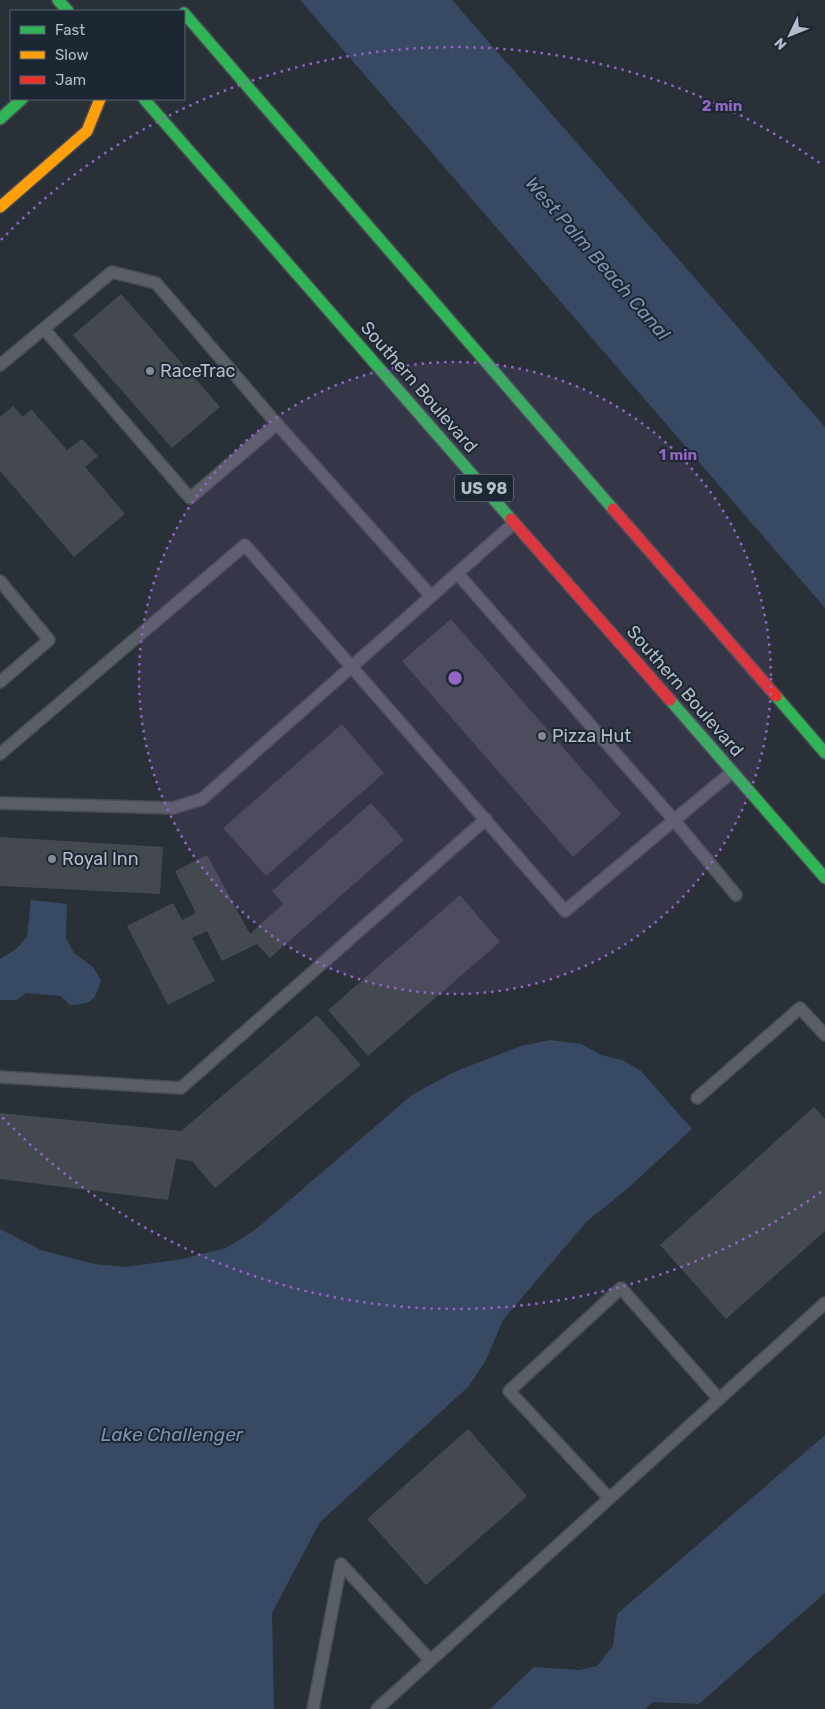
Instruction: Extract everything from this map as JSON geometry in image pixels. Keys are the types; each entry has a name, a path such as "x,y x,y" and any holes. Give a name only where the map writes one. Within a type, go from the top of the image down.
{"main road":[{"path":"58,0 67,10"},
{"path":"185,16 825,754"},
{"path":"0,119 21,100"},
{"path":"0,207 87,131 100,100"},
{"name":"Southern Boulevard","path":"145,100 825,878"},
{"path":"760,803 800,832"}],"lane":[{"path":"0,365 112,272 156,283 277,424 430,596"},
{"path":"44,329 190,498 277,424"},
{"path":"0,803 173,808 202,799 514,523"},
{"path":"0,754 245,545 565,911 732,772"},
{"path":"457,573 674,820 736,895"},
{"path":"0,682 49,640 1,583"},
{"path":"0,1077 181,1088 486,819"},
{"path":"697,1098 800,1008 825,1035"},
{"path":"609,1498 508,1391 621,1288 719,1398"},
{"path":"377,1709 825,1303"},
{"path":"313,1709 341,1564 430,1660"}],"water":[{"name":"West Palm Beach Canal","path":"300,0 452,0 825,427 825,608"},
{"path":"31,900 67,904 66,938 74,953 93,967 101,980 97,993 92,1000 83,1004 70,1005 61,996 26,993 17,1000 0,1000 0,959 16,949 27,937"},
{"name":"Lake Challenger","path":"550,1040 581,1044 601,1055 622,1060 640,1070 692,1129 627,1189 587,1221 503,1320 485,1362 468,1387 320,1522 272,1613 274,1709 0,1709 0,1229 41,1250 94,1264 126,1267 182,1259 226,1248 255,1230 412,1095 454,1072 521,1046"},
{"path":"825,1435 825,1593 699,1704 653,1702 645,1709 490,1709 534,1667 579,1670 597,1666 613,1646 617,1614"}],"building":[{"path":"121,294 220,407 172,448 73,335"},
{"path":"13,406 23,417 31,409 67,450 82,439 98,456 85,467 125,514 74,557 0,471 0,417"},
{"path":"451,619 621,814 573,857 402,661"},
{"path":"342,724 384,773 266,876 223,828"},
{"path":"371,803 404,840 270,958 257,944 222,961 207,931 192,938 215,981 168,1005 127,926 173,903 182,920 196,913 175,871 207,855 250,934 283,904 272,891"},
{"path":"0,837 163,847 160,894 0,886"},
{"path":"460,895 500,942 368,1056 328,1010"},
{"path":"317,1015 361,1065 215,1188 192,1161 176,1159 168,1200 0,1179 0,1113 181,1131"},
{"path":"814,1107 825,1119 825,1231 726,1319 660,1245"},
{"path":"468,1429 527,1496 426,1585 367,1519"}],"traffic: fast":[{"path":"58,0 67,10"},
{"path":"185,14 613,509"},
{"path":"0,119 21,100"},
{"path":"145,100 511,519"},
{"path":"776,696 825,753"},
{"path":"670,700 825,878"}],"traffic: slow":[{"path":"0,207 87,131 100,100"}],"traffic: jam":[{"path":"613,509 776,696"},
{"path":"511,519 670,700"}],"place":[{"name":"RaceTrac","path":"150,371"},
{"name":"Pizza Hut","path":"542,736"},
{"name":"Royal Inn","path":"52,859"}]}
